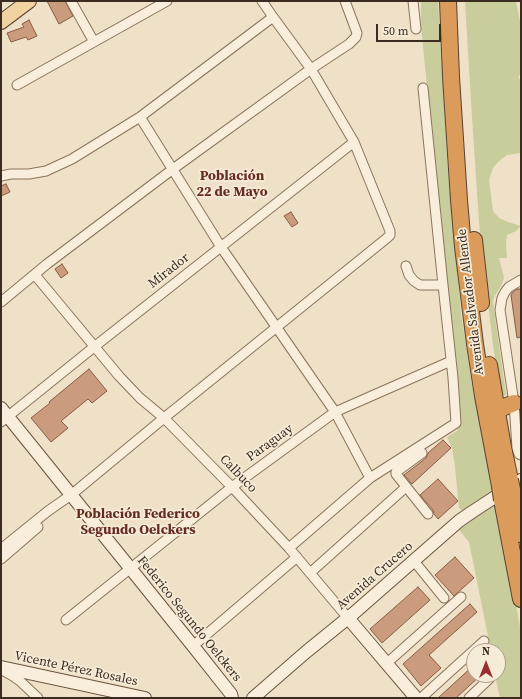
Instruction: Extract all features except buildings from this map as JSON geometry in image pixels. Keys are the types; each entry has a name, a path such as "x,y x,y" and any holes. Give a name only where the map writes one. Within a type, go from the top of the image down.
{"highway":[{"name":"Avenida Salvador Allende","path":"448,1 452,93 463,247 475,344 483,396 521,534"},
{"name":"Avenida Salvador Allende","path":"458,1 462,103 474,242 487,357 509,488 521,599"},
{"path":"497,410 514,403"}],"main road":[{"path":"1,22 29,1"},
{"name":"Federico Segundo Oelckers","path":"3,416 131,568 231,694 232,698"},
{"name":"Avenida Crucero","path":"253,698 464,517 509,488"},
{"name":"Calbuco","path":"348,618 416,698"},
{"name":"Vicente Pérez Rosales","path":"1,668 145,698"}],"street":[{"path":"71,1 94,42"},
{"path":"17,85 167,1"},
{"path":"1,550 48,511 71,495 390,235 390,231 354,142 311,70 262,1"},
{"path":"1,302 54,259 173,169 349,44 356,37 357,33 345,1"},
{"path":"413,1 416,29"},
{"path":"1,176 11,174 29,174 51,169 72,159 140,117 273,17"},
{"path":"289,548 370,478 456,422 423,88"},
{"path":"140,117 221,247 334,412 370,478"},
{"name":"Mirador","path":"3,416 94,347 354,142"},
{"path":"406,266 409,275 414,281 420,284 443,284"},
{"name":"Calbuco","path":"34,275 119,376 140,398 164,418 232,486 289,548 348,618"},
{"path":"521,280 509,287 500,303 514,403 518,448 519,454 521,455"},
{"name":"Paraguay","path":"66,620 232,486 334,412 451,362"},
{"path":"422,453 396,472 396,474 428,514"},
{"path":"310,573 406,487"},
{"path":"1,559 56,511 71,495"},
{"path":"192,646 297,558"},
{"path":"414,561 444,598"},
{"path":"387,663 461,597"},
{"path":"420,698 484,641"},
{"path":"1,668 20,681 38,698"},
{"path":"469,698 485,683"}],"green space":[{"path":"421,1 438,1 448,171 461,313 472,385 494,490 462,510 459,508 452,448 447,437 457,431 459,419 421,25"},
{"path":"465,1 516,1 521,26 521,72 518,78 521,80 521,153 507,155 499,161 493,168 489,180 493,211 499,218 521,226 516,231 507,235 507,258 499,258 504,278 493,302 506,395 503,396 501,393 493,346 479,222"},
{"path":"497,504 521,632 521,698 500,698 497,683 506,683 506,643 489,643 469,542 459,530"}],"district":[{"name":"Población 22 de Mayo","path":"232,184"},
{"name":"Población Federico Segundo Oelckers","path":"138,522"}]}
